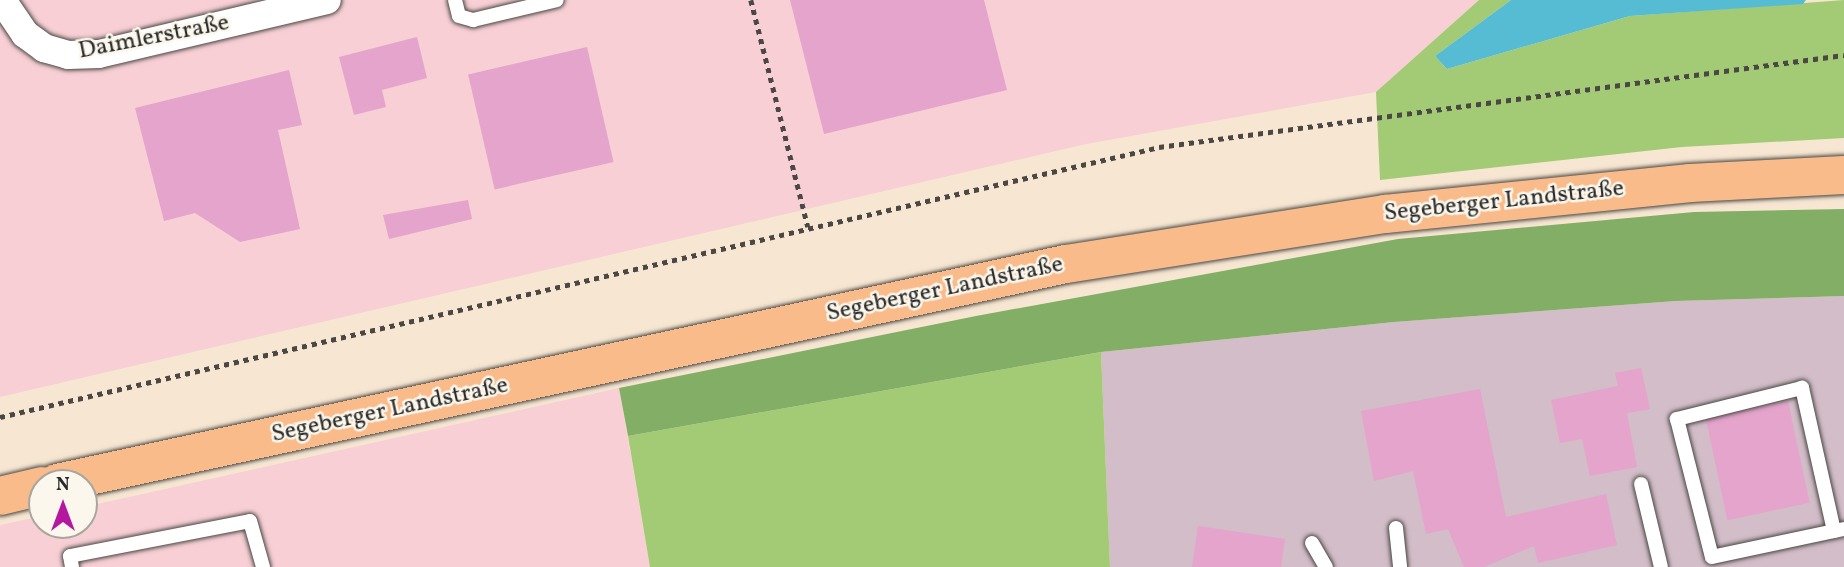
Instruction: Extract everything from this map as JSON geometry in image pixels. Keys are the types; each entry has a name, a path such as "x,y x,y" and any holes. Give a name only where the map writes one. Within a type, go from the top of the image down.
{"main road":[{"name":"Segeberger Landstraße","path":"98,474 1066,264 1385,214 1690,183 1844,175"},
{"path":"0,496 28,489"}],"street":[{"name":"Daimlerstraße","path":"2,0 25,34 44,48 68,55 99,54 280,5 327,0"}],"lane":[{"path":"455,0 459,16 473,20 557,0"},
{"path":"1802,388 1839,530 1712,556 1678,419 1802,388"},
{"path":"1641,484 1661,567"},
{"path":"72,567 70,556 250,521 263,567"},
{"path":"1395,528 1400,567"},
{"path":"1312,543 1326,567"}],"path":[{"path":"751,0 808,227"},
{"path":"0,417 1159,147 1844,55"}],"shaded area":[{"path":"0,0 1479,0 1376,92 1086,144 0,397"},
{"path":"1844,296 1844,567 1110,567 1101,352 1394,322 1676,301"},
{"path":"619,388 650,567 0,567 0,525 28,519 28,539 98,539 98,504"}],"green space":[{"path":"1479,0 1511,0 1435,56 1447,69 1630,16 1844,0 1844,138 1682,147 1380,180 1376,92"},
{"path":"1844,209 1844,296 1676,301 1394,322 1101,352 628,436 619,388 976,316 1398,239 1694,212"},
{"path":"1101,352 1110,567 650,567 628,436"}],"water":[{"path":"1511,0 1806,0 1803,4 1630,16 1447,69 1435,56"}],"building":[{"path":"790,0 984,0 1007,90 824,134"},
{"path":"417,37 427,78 382,90 386,107 354,115 339,57"},
{"path":"587,47 614,162 495,189 468,74"},
{"path":"289,70 302,125 278,130 300,229 240,242 195,213 164,221 135,108"},
{"path":"468,200 472,219 389,239 383,215"},
{"path":"1641,368 1650,409 1627,413 1637,467 1590,476 1582,439 1560,443 1551,400 1618,386 1615,373"},
{"path":"1480,389 1506,517 1606,494 1617,545 1538,563 1534,546 1484,567 1464,567 1448,529 1426,534 1413,471 1374,481 1361,411"},
{"path":"1788,401 1810,503 1727,520 1706,418"},
{"path":"1198,526 1285,539 1281,567 1192,567"}]}
